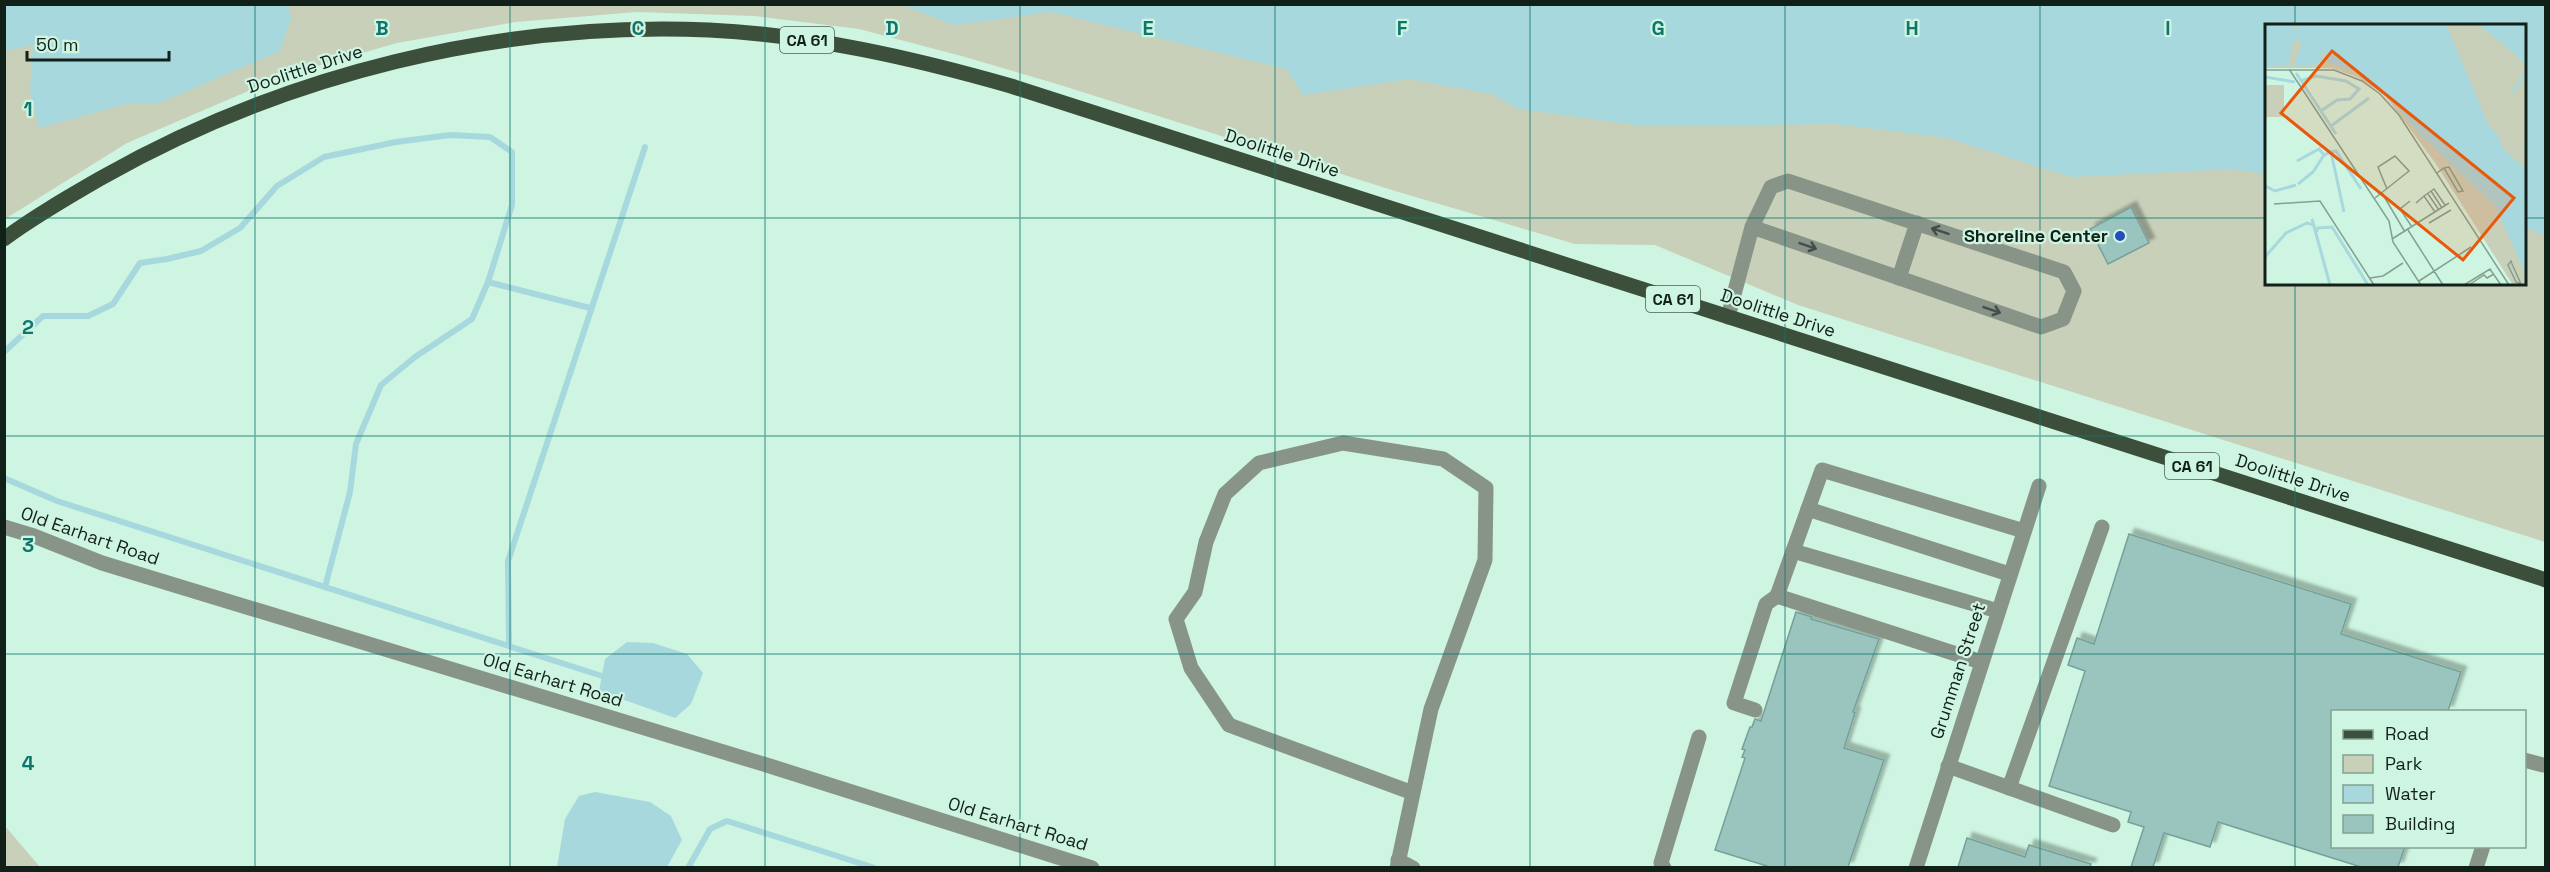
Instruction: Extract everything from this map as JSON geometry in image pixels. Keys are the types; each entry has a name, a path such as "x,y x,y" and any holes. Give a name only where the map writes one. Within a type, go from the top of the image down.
{"main road":[{"name":"Doolittle Drive","path":"4,239 78,191 149,151 222,118 302,88 384,64 466,46 554,35 709,30 785,37 860,48 933,64 1011,86 2546,580"}],"street":[{"path":"1728,317 1752,227 1771,186 1788,181 2064,272 2074,291 2063,319 2041,327 1752,227"},
{"path":"1899,278 1917,223"},
{"path":"1413,793 1229,725 1191,668 1176,620 1195,592 1206,542 1225,494 1258,463 1343,443 1443,459 1486,488 1485,560 1431,709 1398,864 1413,867"},
{"path":"1755,710 1734,703 1766,604 1777,596 1822,470 2024,531"},
{"name":"Grumman Street","path":"1916,867 2039,486"},
{"path":"1808,509 2009,574"},
{"name":"Old Earhart Road","path":"4,527 34,536 102,563 1092,867"},
{"path":"2009,788 2102,527"},
{"path":"1793,551 1998,611"},
{"path":"1777,596 1981,662"},
{"path":"1664,867 1661,863 1699,737"},
{"path":"2526,761 2543,765"},
{"path":"1948,766 2113,825"},
{"path":"2476,867 2481,848"}],"green space":[{"path":"5,5 2545,5 2545,542 1798,305 1655,245 1575,244 1395,191 1057,84 859,29 755,16 637,12 516,22 397,43 286,75 127,143 5,219"},
{"path":"5,826 40,867 5,867"}],"water":[{"path":"5,5 288,5 291,18 280,51 157,104 126,104 39,128 30,92 33,45 5,51"},
{"path":"902,5 2545,5 2545,236 2526,227 2526,24 2265,24 2265,174 2232,169 2071,177 1947,138 1835,124 1636,125 1518,109 1491,94 1409,79 1303,95 1286,69 1051,12 954,25"},
{"path":"627,642 653,643 687,654 703,673 691,704 675,718 599,691 605,659"},
{"path":"595,792 650,802 671,816 682,840 667,867 557,867 565,819 579,796"}],"building":[{"name":"Shoreline Center","path":"2131,207 2149,243 2108,264 2090,229"},
{"path":"2129,534 2351,604 2341,634 2461,672 2448,710 2331,710 2331,848 2404,848 2398,867 2361,867 2218,822 2210,847 2164,833 2153,867 2131,867 2144,827 2128,822 2131,812 2049,786 2085,671 2068,665 2077,638 2094,644"},
{"path":"1796,612 1812,617 1811,619 1879,639 1853,712 1855,713 1844,748 1884,760 1848,867 1770,867 1715,850 1745,758 1742,757 1745,750 1742,749 1755,719 1761,721"},
{"path":"1967,838 2025,857 2029,845 2091,864 2090,867 1958,867"}],"waterway":[{"path":"4,352 43,316 88,316 113,304 140,263 201,251 240,228 277,186 324,157 396,142 450,135 490,137 512,152 512,205 488,282 472,319 415,357 381,385 356,444 350,492 325,587"},
{"path":"509,646 508,561 645,147"},
{"path":"488,282 590,308"},
{"path":"4,478 57,501 602,676"},
{"path":"688,868 710,829 727,821 875,868"}],"place":[{"name":"Shoreline Center","path":"2120,236"}]}
